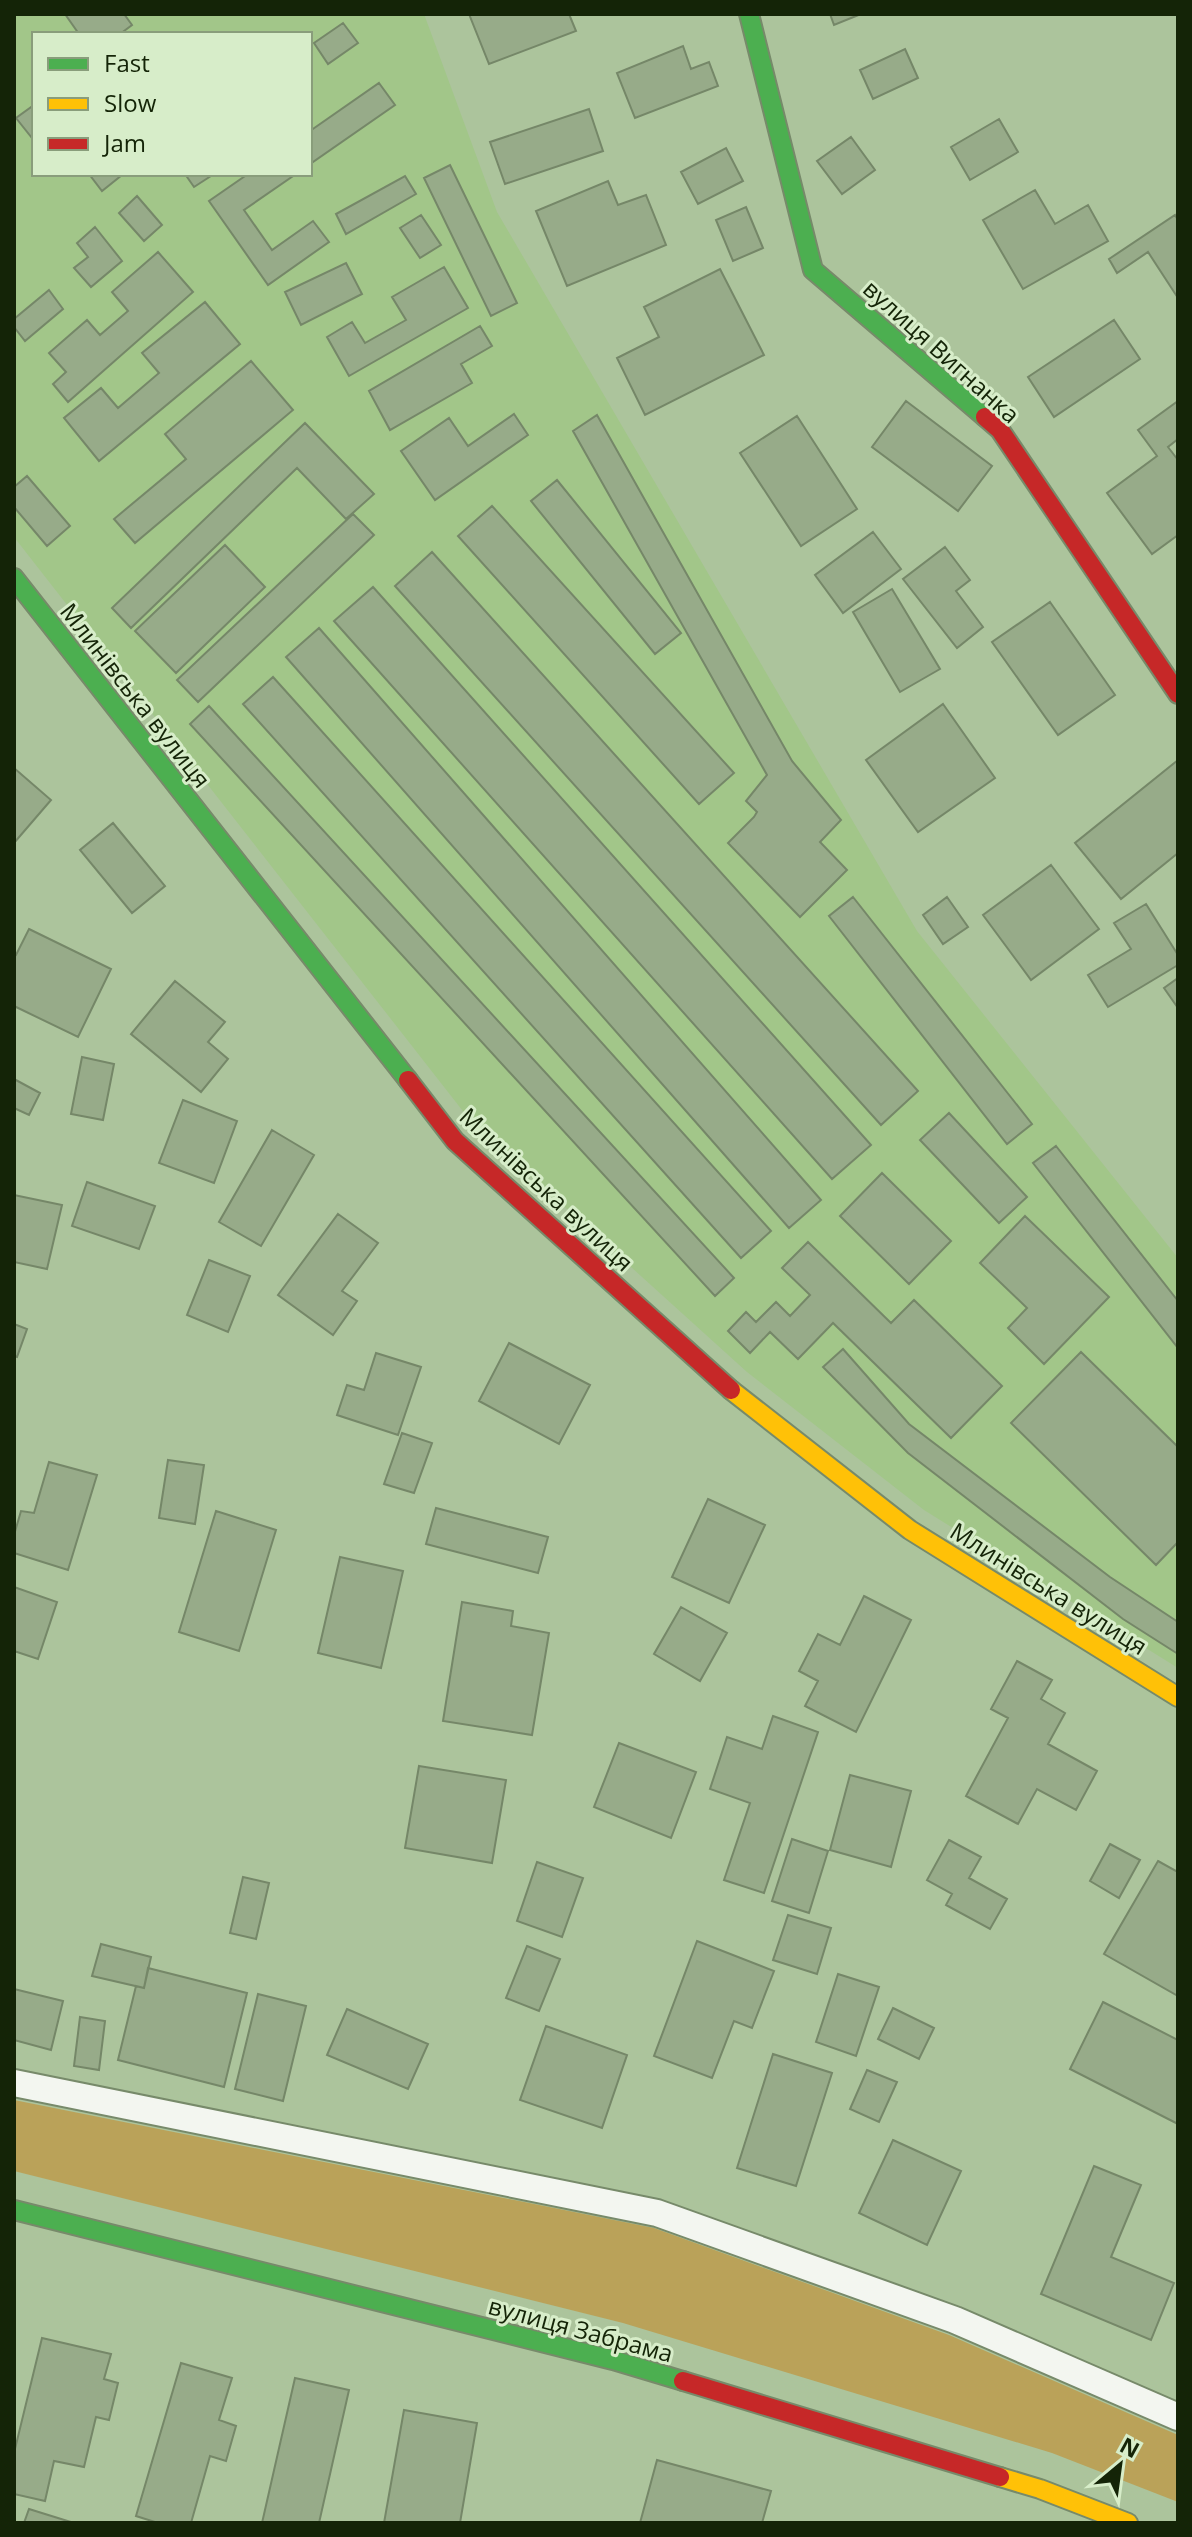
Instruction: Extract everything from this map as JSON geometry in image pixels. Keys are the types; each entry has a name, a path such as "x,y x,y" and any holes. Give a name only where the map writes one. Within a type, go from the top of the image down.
{"main road":[{"name":"вулиця Вигнанка","path":"749,14 813,270 1000,430 1178,694"},
{"name":"Млинівська вулиця","path":"14,578 455,1141 732,1391 898,1521 1178,1697"},
{"name":"вулиця Забрама","path":"14,2210 613,2360 1040,2489 1128,2523"}],"lane":[{"path":"14,2083 657,2213 955,2320 1178,2417"}],"shaded area":[{"path":"14,14 424,14 497,212 917,931 1178,1258 1178,1668 924,1510 747,1372 473,1124 14,537"},
{"path":"14,2100 654,2228 949,2335 1178,2435 1178,2502 1052,2453 623,2323 14,2171"}],"building":[{"path":"65,14 124,14 132,25 123,32 78,32"},
{"path":"469,14 569,14 576,31 489,64"},
{"path":"830,14 861,14 834,25"},
{"path":"343,23 358,43 328,64 314,43"},
{"path":"683,46 691,69 709,62 718,86 635,118 617,73"},
{"path":"905,49 918,78 873,99 860,70"},
{"path":"379,83 395,105 312,163 312,130"},
{"path":"32,106 32,138 16,118"},
{"path":"589,109 603,151 505,184 490,142"},
{"path":"999,119 1018,152 970,180 951,147"},
{"path":"851,137 875,170 842,194 817,161"},
{"path":"726,148 743,181 698,204 681,172"},
{"path":"450,165 517,303 491,316 424,178"},
{"path":"91,176 121,176 102,191"},
{"path":"186,176 211,176 194,187"},
{"path":"245,176 293,176 244,210 272,250 313,221 329,242 268,285 209,201"},
{"path":"405,176 416,194 346,234 336,214"},
{"path":"608,181 618,205 646,195 666,245 567,286 536,211"},
{"path":"1035,190 1055,224 1088,205 1108,241 1023,289 983,220"},
{"path":"137,196 162,225 144,241 119,213"},
{"path":"746,207 763,248 733,261 716,220"},
{"path":"421,215 441,245 420,258 400,228"},
{"path":"1175,215 1178,220 1176,295 1148,252 1117,273 1109,259"},
{"path":"95,227 122,261 91,287 74,268 88,257 77,243"},
{"path":"158,252 193,292 68,402 53,384 66,372 49,353 87,320 100,335 128,311 112,292"},
{"path":"346,263 362,294 301,325 285,292"},
{"path":"444,267 468,308 349,376 327,337 352,322 365,343 406,320 392,297"},
{"path":"720,269 764,355 645,415 617,358 659,337 644,307"},
{"path":"49,290 63,309 25,341 14,327 14,319"},
{"path":"205,302 240,344 99,461 64,418 101,388 118,408 159,373 142,353"},
{"path":"1114,320 1140,359 1054,417 1028,377"},
{"path":"480,326 492,346 461,364 472,383 390,430 369,391"},
{"path":"251,361 293,410 135,543 114,519 186,459 165,434"},
{"path":"906,401 992,466 958,511 872,447"},
{"path":"1178,401 1178,439 1168,447 1178,460 1178,535 1152,554 1107,493 1157,456 1138,430"},
{"path":"514,414 528,435 435,500 401,451 449,418 468,446"},
{"path":"597,415 792,761 841,820 820,842 847,870 800,917 728,843 757,812 746,801 767,775 573,431"},
{"path":"797,416 857,509 801,546 740,453"},
{"path":"305,423 374,494 346,519 297,468 131,628 112,608"},
{"path":"27,476 70,526 47,546 14,507 14,487"},
{"path":"557,480 681,633 655,654 531,501"},
{"path":"492,506 734,773 699,804 458,536"},
{"path":"353,514 374,535 198,702 177,680"},
{"path":"873,532 901,569 843,613 815,575"},
{"path":"225,545 265,587 176,673 135,631"},
{"path":"945,547 970,580 956,591 983,627 957,648 903,579"},
{"path":"432,552 918,1091 881,1125 395,586"},
{"path":"373,587 871,1145 832,1179 334,621"},
{"path":"892,589 940,669 900,692 853,612"},
{"path":"1050,602 1115,695 1058,735 992,642"},
{"path":"319,628 821,1200 789,1228 286,657"},
{"path":"273,677 771,1231 741,1258 243,704"},
{"path":"943,704 995,778 918,832 866,760"},
{"path":"209,706 734,1278 715,1296 190,724"},
{"path":"1178,760 1178,853 1121,899 1075,843"},
{"path":"14,768 51,800 14,843"},
{"path":"113,823 165,886 132,913 80,850"},
{"path":"1051,865 1099,929 1031,980 983,915"},
{"path":"853,897 1032,1124 1007,1144 829,916"},
{"path":"947,897 968,927 943,944 923,915"},
{"path":"1146,904 1178,955 1178,965 1108,1007 1088,975 1131,949 1114,923"},
{"path":"29,929 111,969 78,1037 14,1006 14,954"},
{"path":"1178,978 1178,1008 1164,988"},
{"path":"175,981 225,1022 208,1042 228,1059 201,1092 131,1034"},
{"path":"82,1057 114,1064 103,1120 71,1114"},
{"path":"14,1079 40,1093 29,1115 14,1108"},
{"path":"183,1100 237,1121 214,1183 159,1163"},
{"path":"949,1113 1027,1197 999,1223 920,1140"},
{"path":"272,1130 314,1155 261,1246 219,1222"},
{"path":"1056,1146 1178,1301 1178,1348 1033,1163"},
{"path":"882,1173 951,1241 909,1284 840,1216"},
{"path":"87,1182 155,1206 139,1249 72,1226"},
{"path":"14,1195 62,1205 47,1269 14,1262"},
{"path":"338,1214 378,1243 342,1291 357,1301 333,1335 278,1295"},
{"path":"1025,1216 1109,1297 1044,1364 1008,1328 1027,1308 980,1263"},
{"path":"808,1242 891,1323 914,1300 1002,1386 951,1438 833,1323 798,1359 770,1332 750,1353 728,1331 746,1312 756,1322 776,1302 790,1316 810,1295 782,1268"},
{"path":"209,1260 250,1276 228,1332 187,1315"},
{"path":"14,1324 27,1329 17,1357 14,1356"},
{"path":"509,1343 590,1385 559,1444 479,1401"},
{"path":"843,1349 909,1424 1110,1577 1178,1622 1178,1654 1123,1619 908,1453 823,1367"},
{"path":"1081,1352 1178,1447 1178,1542 1156,1565 1011,1423"},
{"path":"376,1353 421,1367 398,1435 337,1415 347,1385 364,1390"},
{"path":"402,1433 432,1443 414,1493 384,1484"},
{"path":"168,1460 204,1465 195,1524 159,1518"},
{"path":"49,1462 97,1475 68,1570 14,1553 14,1535 21,1511 34,1513"},
{"path":"708,1499 765,1525 729,1603 672,1577"},
{"path":"436,1508 548,1537 538,1573 426,1544"},
{"path":"216,1511 276,1530 239,1651 179,1632"},
{"path":"340,1557 403,1571 381,1668 318,1653"},
{"path":"14,1587 57,1602 38,1659 14,1651"},
{"path":"864,1596 911,1620 856,1732 805,1706 818,1681 799,1671 818,1634 840,1645"},
{"path":"462,1602 513,1611 511,1626 549,1633 532,1735 443,1721"},
{"path":"681,1607 727,1633 700,1681 654,1654"},
{"path":"1017,1661 1052,1680 1041,1699 1065,1713 1048,1744 1097,1771 1076,1810 1037,1789 1018,1824 966,1796 1008,1718 991,1709"},
{"path":"773,1716 818,1732 764,1893 724,1880 750,1803 710,1789 727,1737 762,1749"},
{"path":"619,1743 696,1772 671,1838 594,1807"},
{"path":"419,1766 506,1780 492,1863 405,1848"},
{"path":"850,1775 911,1791 891,1867 830,1850"},
{"path":"792,1839 828,1851 809,1913 772,1901"},
{"path":"949,1840 981,1857 969,1878 1007,1899 990,1929 946,1905 952,1894 927,1880"},
{"path":"1110,1844 1140,1860 1119,1898 1090,1881"},
{"path":"1158,1861 1178,1872 1178,1996 1104,1954"},
{"path":"537,1862 583,1878 562,1937 517,1921"},
{"path":"243,1877 269,1883 256,1939 230,1933"},
{"path":"788,1915 831,1928 817,1974 773,1960"},
{"path":"697,1941 774,1971 752,2028 734,2021 712,2078 654,2056"},
{"path":"101,1944 151,1957 144,1988 92,1976"},
{"path":"527,1946 560,1959 539,2011 506,1998"},
{"path":"148,1968 247,1993 224,2087 118,2060 136,1986 144,1988"},
{"path":"838,1974 879,1987 856,2056 816,2042"},
{"path":"14,1989 63,2001 51,2050 14,2040"},
{"path":"258,1994 306,2006 283,2101 235,2089"},
{"path":"1103,2002 1178,2040 1178,2124 1070,2069"},
{"path":"893,2008 934,2028 919,2059 878,2039"},
{"path":"347,2009 428,2044 408,2089 327,2055"},
{"path":"80,2017 105,2021 99,2070 74,2066"},
{"path":"546,2026 627,2055 602,2128 520,2100"},
{"path":"773,2054 832,2073 796,2186 737,2168"},
{"path":"867,2070 897,2082 879,2122 850,2109"},
{"path":"893,2140 961,2171 927,2245 859,2213"},
{"path":"1094,2166 1141,2185 1111,2257 1174,2283 1151,2340 1041,2294"},
{"path":"42,2338 111,2354 104,2379 118,2383 109,2420 96,2417 84,2467 54,2461 45,2501 14,2494 14,2453"},
{"path":"181,2363 232,2378 219,2420 236,2426 226,2461 210,2456 191,2523 158,2523 136,2516"},
{"path":"295,2378 349,2390 319,2523 262,2523"},
{"path":"404,2410 477,2423 460,2523 384,2523"},
{"path":"657,2460 771,2491 762,2523 640,2523"},
{"path":"29,2509 74,2523 24,2523"}],"traffic: fast":[{"path":"749,14 813,270 985,417"},
{"path":"14,578 408,1080"},
{"path":"14,2210 613,2360 683,2381"}],"traffic: slow":[{"path":"731,1390 910,1530 1178,1697"},
{"path":"1000,2477 1128,2523"}],"traffic: jam":[{"path":"985,417 1000,430 1178,694"},
{"path":"408,1080 455,1141 731,1390"},
{"path":"683,2381 1000,2477"}]}
